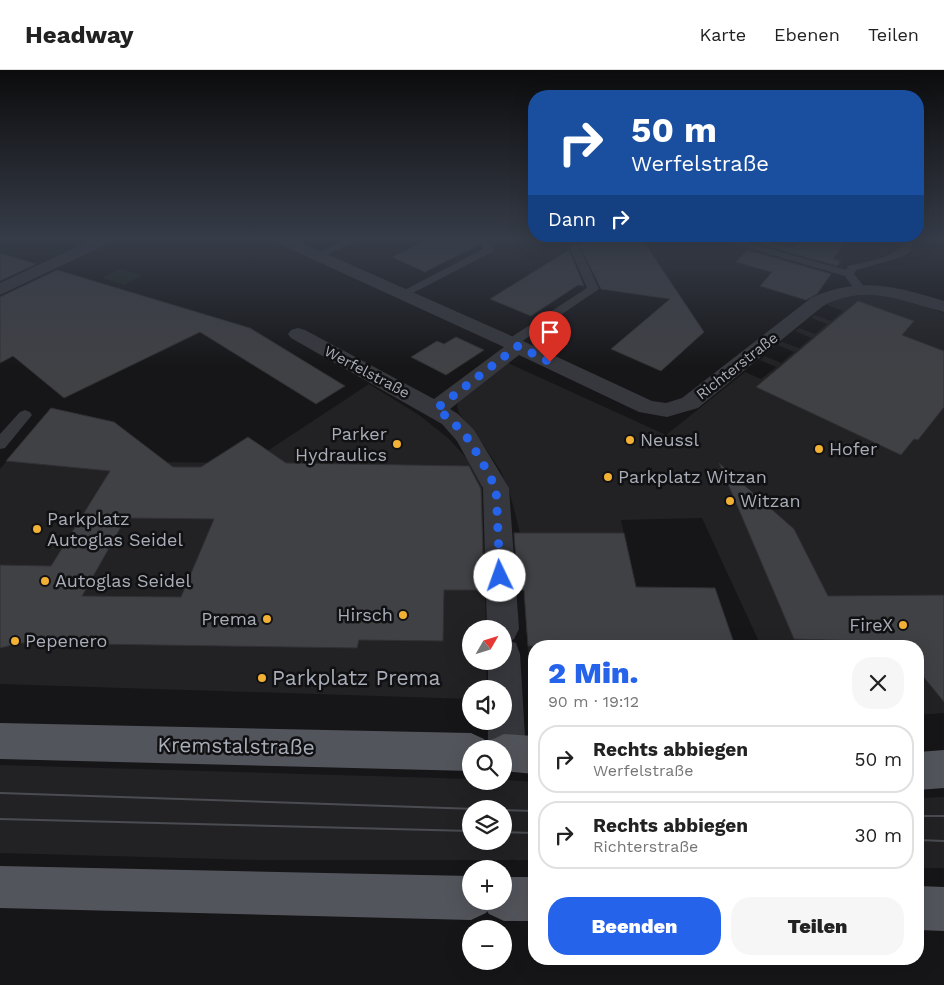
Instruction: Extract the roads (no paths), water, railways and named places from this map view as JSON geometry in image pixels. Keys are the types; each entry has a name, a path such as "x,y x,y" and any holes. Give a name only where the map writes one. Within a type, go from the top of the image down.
{"main road":[{"name":"Kremstalstraße","path":"0,741 462,752"},
{"path":"924,771 944,769"},
{"path":"0,888 462,898"},
{"path":"512,899 528,900"},
{"path":"924,908 944,909"}],"street":[{"path":"0,290 17,282"},
{"name":"Richterstraße","path":"375,282 647,406 667,410 690,403 818,302 853,282"},
{"name":"Richterstraße","path":"856,282 944,307"},
{"name":"Werfelstraße","path":"298,334 436,409 450,419 466,436 496,488 502,620"},
{"path":"436,409 514,344"},
{"path":"506,670 515,754"}],"lane":[{"path":"403,294 427,282"},
{"path":"514,344 593,289 590,282"},
{"path":"0,444 25,415"}],"tram line":[{"path":"0,793 462,809"},
{"path":"512,810 528,811"},
{"path":"924,816 944,816"},
{"path":"0,819 462,831"},
{"path":"512,832 528,833"},
{"path":"924,840 944,841"}],"place":[{"name":"Neussl","path":"630,440"},
{"name":"Parker Hydraulics","path":"397,444"},
{"name":"Hofer","path":"819,449"},
{"name":"Parkplatz Witzan","path":"608,477"},
{"name":"Witzan","path":"730,501"},
{"name":"Parkplatz Autoglas Seidel","path":"37,529"},
{"name":"Autoglas Seidel","path":"45,581"},
{"name":"Hirsch","path":"403,615"},
{"name":"Prema","path":"267,619"},
{"name":"FireX","path":"903,625"},
{"name":"Pepenero","path":"15,641"},
{"name":"Parkplatz Prema","path":"262,678"}]}
